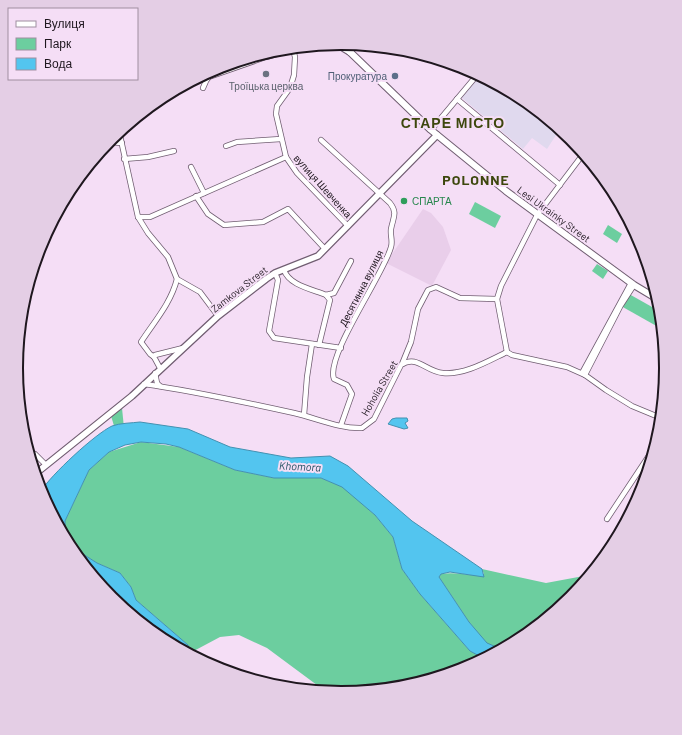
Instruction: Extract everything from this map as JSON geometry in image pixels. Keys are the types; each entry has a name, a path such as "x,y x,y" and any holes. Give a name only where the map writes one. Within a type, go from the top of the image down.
{"main road":[{"name":"Lesi Ukrainky Street","path":"347,50 437,135 537,215 651,295"}],"street":[{"name":"вулиця Шевченка","path":"295,53 290,88 277,106 276,114 286,157 297,173 348,226"},
{"path":"229,70 244,65"},
{"path":"203,88 209,78"},
{"path":"431,130 474,79"},
{"path":"457,98 560,185"},
{"name":"Zamkova Street","path":"40,470 132,396 160,368 218,316 275,273 318,256 437,135"},
{"path":"121,138 124,159 138,217 142,225 168,257 177,279 174,292 141,342 154,357 160,368"},
{"path":"226,146 237,142 281,139"},
{"path":"321,140 379,193"},
{"path":"116,143 122,143"},
{"path":"124,159 148,157 174,151"},
{"name":"вулиця Шевченка","path":"138,217 148,217 286,157"},
{"path":"580,158 537,215 501,286 497,299 507,352 512,356 549,362 583,374 632,406 655,416"},
{"path":"191,167 204,193"},
{"name":"Десятинна вулиця","path":"341,425 352,394 347,385 334,379 333,375 341,348 391,247 391,233 395,210 379,193"},
{"path":"196,196 208,214 224,225 263,222 288,209 325,249"},
{"path":"142,225 148,217"},
{"path":"329,304 351,261"},
{"path":"284,270 286,277 292,281 326,295 334,294"},
{"path":"275,273 278,280 269,331 270,335 274,338 341,348"},
{"path":"278,280 286,277"},
{"path":"177,279 200,292 218,316"},
{"path":"583,374 633,284"},
{"path":"401,365 415,328 418,309 425,294 432,287 436,287 460,298 497,299"},
{"name":"Десятинна вулиця","path":"319,345 330,300 326,295"},
{"path":"304,415 307,377 312,344"},
{"path":"154,357 183,348"},
{"path":"407,351 414,361 435,371 450,373 481,364 507,352"},
{"name":"Hoholia Street","path":"144,384 304,415 341,425 362,428 374,419 401,365 406,361 414,361"},
{"path":"155,373 157,383 160,386"},
{"path":"35,454 46,465"},
{"path":"607,519 644,463"}],"shaded area":[{"path":"476,80 518,103 557,134 547,149 532,138 523,149 462,98"},
{"path":"423,209 431,213 443,227 451,250 432,286 386,263"}],"green space":[{"path":"475,202 501,216 495,228 469,214"},
{"path":"608,225 622,234 617,243 603,234"},
{"path":"597,264 608,271 603,279 592,271"},
{"path":"629,294 653,308 656,326 621,306"},
{"path":"122,408 124,428 115,429 111,416"},
{"path":"141,442 179,447 235,470 274,478 321,478 343,487 375,515 393,537 402,569 420,594 470,651 477,655 443,669 423,675 383,683 341,686 316,685 267,648 239,635 220,637 195,650 188,647 136,600 131,587 120,573 97,563 85,555 65,525 65,521 89,470 109,452"},
{"path":"482,569 546,583 580,577 551,607 535,620 494,646 487,644 469,622 439,577 441,574 447,573 473,575 484,574"}],"water":[{"path":"407,418 408,421 405,423 408,428 404,429 388,424 392,419"},
{"name":"Khomora","path":"140,422 188,429 230,447 291,458 330,456 348,466 412,521 482,569 484,577 450,572 441,574 439,577 469,622 487,643 494,646 477,655 470,651 420,594 402,569 393,537 375,515 342,487 321,478 274,478 235,470 179,447 166,444 141,442 125,445 109,452 89,470 65,521 65,525 45,485 63,466 95,437 112,426"},
{"path":"85,555 97,563 120,573 131,587 136,600 188,647 164,632 131,607 102,577"}],"place":[{"name":"Троїцька церква","path":"266,74"},
{"name":"Прокуратура","path":"395,76"},
{"name":"СПАРТА","path":"404,201"}],"district":[{"name":"СТАРЕ МІСТО","path":"453,122"},
{"name":"POLONNE","path":"476,179"}]}
